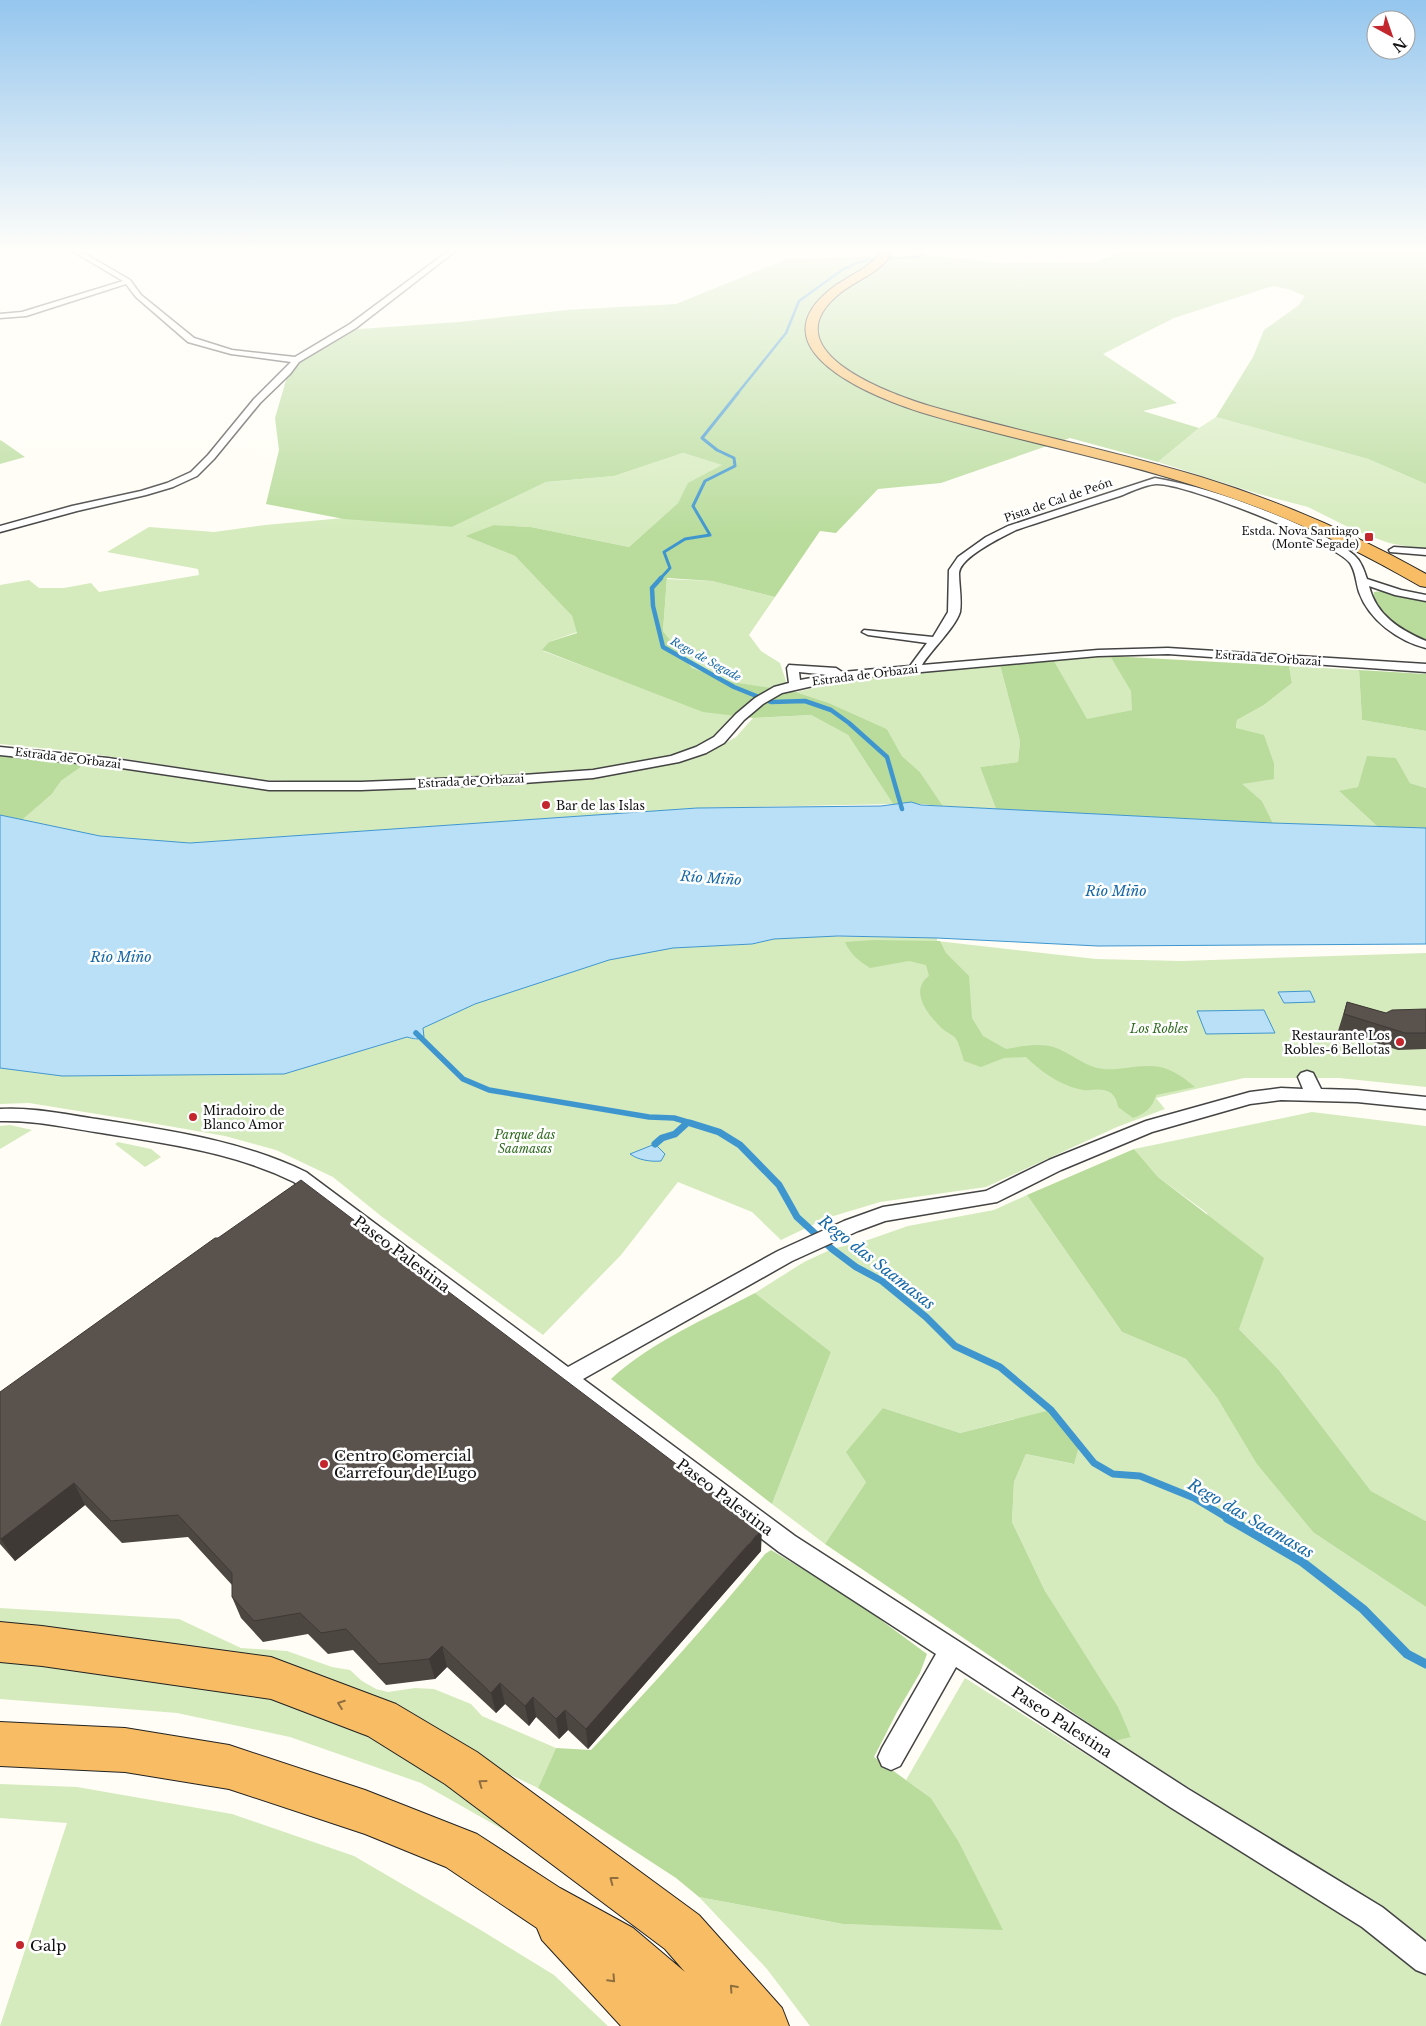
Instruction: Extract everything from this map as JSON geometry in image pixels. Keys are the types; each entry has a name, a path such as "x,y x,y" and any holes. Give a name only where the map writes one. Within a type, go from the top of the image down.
{"highway":[{"path":"814,344 818,351 848,376 899,400 937,413 1160,470 1206,489 1301,513 1394,550 1400,563 1407,571"},
{"path":"1257,501 1327,536 1407,571 1426,582"},
{"path":"0,1642 42,1646 271,1678 381,1718 461,1768 682,1932 764,2026"},
{"path":"0,1744 125,1750 230,1767 365,1812 461,1850 543,1905 616,1945 711,2026"},
{"path":"543,1905 654,2026"}],"street":[{"path":"203,344 231,352 296,360"},
{"path":"0,529 75,508 160,488 194,474 257,402 288,372 296,360 324,344"},
{"name":"Pista de Cal de Peón","path":"914,668 923,654 936,642 954,612 954,570 962,559 990,539 1012,528 1108,497 1144,483 1155,481 1206,489 1327,536 1359,568 1372,610 1388,625 1426,645"},
{"path":"1394,550 1426,552"},
{"path":"1362,581 1399,593 1426,598"},
{"path":"868,632 936,642"},
{"name":"Estrada de Orbazai","path":"0,751 108,762 269,786 361,786 509,780 593,774 674,759 701,750 719,740 740,717 759,701 778,690 844,675 1098,653 1168,651 1426,668"},
{"path":"795,685 793,668 840,672 844,675"},
{"path":"1307,1077 1314,1094"},
{"path":"566,1378 785,1256 851,1226 883,1214 990,1197 1054,1165 1146,1127 1176,1117 1250,1098 1282,1094 1357,1096 1426,1103"},
{"name":"Paseo Palestina","path":"0,1115 49,1118 198,1144 253,1157 287,1170 315,1188 787,1544 1180,1798 1372,1917 1426,1960"},
{"path":"891,1757 952,1650"}],"green space":[{"path":"327,344 1124,344 1103,354 1177,403 1143,411 1199,428 1158,462 1070,438 941,483 878,489 836,533 820,531 775,597 712,581 667,578 663,631 692,668 733,682 796,692 829,703 887,729 902,756 920,772 943,806 912,803 893,804 848,735 811,715 753,718 703,712 542,650 549,642 577,633 572,616 515,556 465,536 494,525 531,527 629,547 678,503 688,483 722,465 683,453 614,476 546,482 452,527 344,519 266,504 279,450 275,418 289,370"},
{"path":"1258,344 1426,344 1426,484 1368,459 1216,417 1253,357"},
{"path":"1216,417 1368,459 1426,484 1426,550 1389,543 1356,531 1308,507 1259,494 1158,462 1199,428"},
{"path":"0,440 2,441 25,457 0,464"},
{"path":"683,453 723,465 688,485 678,503 629,547 531,527 495,525 465,536 515,556 572,616 577,632 549,642 543,651 703,711 734,715 709,741 687,752 589,770 485,778 346,783 261,780 81,752 0,744 0,585 29,580 39,588 64,588 91,583 99,592 199,575 198,569 107,552 149,527 214,532 344,518 452,527 546,482 614,476"},
{"path":"667,579 712,581 775,597 749,635 761,651 780,663 787,684 773,689 733,682 692,668 663,631"},
{"path":"1381,591 1426,599 1426,642 1410,635 1385,618 1373,596 1374,592"},
{"path":"1110,656 1132,691 1132,710 1086,720 1054,661"},
{"path":"1110,656 1289,666 1292,683 1264,705 1237,720 1236,728 1264,735 1274,763 1274,779 1242,784 1262,801 1273,823 996,809 980,767 1018,762 1020,741 1000,665 1054,661 1087,719 1132,710 1131,691"},
{"path":"1000,665 1020,741 1018,762 980,767 996,809 943,806 920,772 902,756 887,729 829,703 796,692 854,679"},
{"path":"1289,666 1359,670 1362,720 1426,731 1426,788 1410,783 1396,758 1358,787 1340,792 1378,827 1273,823 1262,801 1241,784 1274,763 1264,736 1236,729 1237,720 1264,705 1292,683"},
{"path":"1359,670 1426,674 1426,731 1362,720"},
{"path":"811,715 848,735 893,804 697,808 190,843 100,836 22,820 52,794 61,781 88,762 227,784 316,791 556,781 678,763 706,754 736,737 753,718"},
{"path":"0,754 88,762 61,781 52,794 22,820 0,815"},
{"path":"1367,756 1396,758 1410,783 1426,788 1426,828 1378,827 1339,791 1358,787"},
{"name":"Parque das Saamasas","path":"818,936 937,938 937,941 1096,959 1182,961 1426,953 1426,1087 1339,1078 1244,1078 1156,1098 1165,1109 1117,1127 986,1187 880,1202 827,1218 781,1240 752,1212 678,1182 621,1255 543,1335 381,1216 333,1177 276,1150 225,1136 134,1120 29,1103 0,1104 0,1068 62,1076 284,1074 407,1037 416,1040 423,1028 475,1004 609,960 673,948 752,944 774,939"},
{"path":"874,940 940,941 946,953 969,976 972,1018 983,1036 1006,1049 1032,1045 1052,1047 1064,1051 1087,1064 1104,1069 1157,1066 1174,1072 1195,1087 1156,1095 1153,1104 1148,1110 1133,1118 1118,1107 1117,1101 1111,1093 1104,1090 1084,1090 1068,1086 1045,1073 1026,1057 1004,1058 981,1067 964,1061 955,1038 938,1025 923,1004 920,989 923,982 929,976 926,965 909,961 870,968 855,957 845,942"},
{"path":"1312,1112 1426,1126 1426,1521 1371,1491 1278,1369 1239,1329 1207,1213 1158,1177 1134,1149"},
{"path":"10,1125 32,1130 0,1149 0,1126"},
{"path":"118,1142 151,1149 161,1157 145,1167 115,1144"},
{"path":"1134,1149 1158,1177 1264,1258 1239,1329 1278,1369 1371,1491 1426,1521 1426,1607 1314,1533 1257,1464 1218,1399 1186,1359 1122,1332 1027,1195"},
{"path":"1027,1195 1122,1332 1186,1359 1218,1399 1314,1533 1426,1607 1426,1942 1408,1926 1115,1741 1131,1736 1045,1591 1012,1522 1014,1482 1026,1454 1073,1464 1014,1419 960,1433 883,1408 866,1482 825,1544 772,1504 831,1352 755,1293 804,1262 832,1249 865,1241 908,1226 994,1210"},
{"path":"755,1293 831,1352 772,1504 611,1379 627,1365 662,1342"},
{"path":"883,1408 960,1433 1051,1410 1079,1446 1074,1464 1026,1454 1014,1482 1012,1522 1045,1591 1118,1707 1131,1737 1115,1741 825,1544 866,1482 846,1452"},
{"path":"771,1550 851,1598 927,1654 920,1673 874,1757 931,1798 959,1842 1003,1930 843,1924 699,1897 676,1878 538,1788 556,1748 591,1750 680,1654 765,1554"},
{"path":"0,1608 179,1619 241,1648 287,1651 332,1667 350,1670 362,1681 376,1689 388,1692 415,1688 434,1689 471,1704 482,1716 556,1748 538,1788 494,1767 422,1723 0,1628"},
{"path":"0,1659 217,1686 322,1713 378,1737 587,1877 421,1783 290,1737 177,1713 0,1699"},
{"path":"965,1678 1109,1769 1297,1883 1366,1929 1426,1975 1426,2026 810,2026 767,1969 699,1897 843,1924 1002,1929 959,1842 931,1798 906,1780"},
{"path":"0,1784 77,1787 232,1814 354,1856 554,1975 608,2026 0,2026 67,1823 0,1818"}],"water":[{"name":"Río Miño","path":"911,802 921,805 1273,823 1426,828 1426,944 1098,946 937,938 838,936 774,939 752,944 673,948 609,960 475,1004 423,1028 424,1037 422,1038 407,1037 284,1074 62,1076 0,1068 0,815 100,836 190,843 697,808 881,806"},
{"path":"1310,991 1315,1002 1284,1003 1278,992"},
{"path":"1264,1010 1275,1033 1206,1034 1197,1011"},
{"path":"655,1144 665,1154 661,1161 645,1160 630,1154"}],"building":[{"path":"1347,1002 1386,1013 1392,1010 1426,1009 1426,1033 1405,1033 1344,1014"},
{"name":"Centro Comercial Carrefour de Lugo","path":"301,1180 762,1529 586,1729 565,1710 556,1719 533,1697 525,1706 500,1683 491,1693 442,1646 429,1659 379,1664 346,1629 321,1633 300,1613 254,1621 232,1597 232,1573 178,1515 111,1521 74,1483 0,1538 0,1392 215,1238 218,1238"}],"waterway":[{"name":"Rego de Segade","path":"737,394 778,344"},
{"name":"Rego de Segade","path":"660,579 670,568 664,552 685,539 710,535 693,506 705,481 735,466 734,458 717,450 702,438 738,393"},
{"name":"Rego de Segade","path":"661,578 652,588 653,606 663,647 734,687 771,702 805,701 831,710 849,723 887,757 902,809"},
{"name":"Rego das Saamasas","path":"416,1033 463,1079 489,1090 649,1117 674,1118 694,1124"},
{"path":"655,1144 662,1138 675,1134 687,1123"},
{"name":"Rego das Saamasas","path":"690,1123 719,1132 740,1145 779,1185 797,1217 832,1249 856,1267 882,1281 926,1317 955,1346 1000,1367 1051,1410 1094,1463 1113,1474 1140,1476 1194,1498 1229,1519"},
{"name":"Rego das Saamasas","path":"1227,1518 1301,1561 1363,1609 1407,1654 1426,1664"}],"place":[{"name":"Estda. Nova Santiago (Monte Segade)","path":"1369,537"},
{"name":"Bar de las Islas","path":"546,805"},
{"name":"Restaurante Los Robles-6 Bellotas","path":"1400,1042"},
{"name":"Miradoiro de Blanco Amor","path":"193,1117"},
{"name":"Centro Comercial Carrefour de Lugo","path":"324,1464"},
{"name":"Galp","path":"20,1945"}],"park label":[{"name":"Los Robles","path":"1159,1028"}]}
